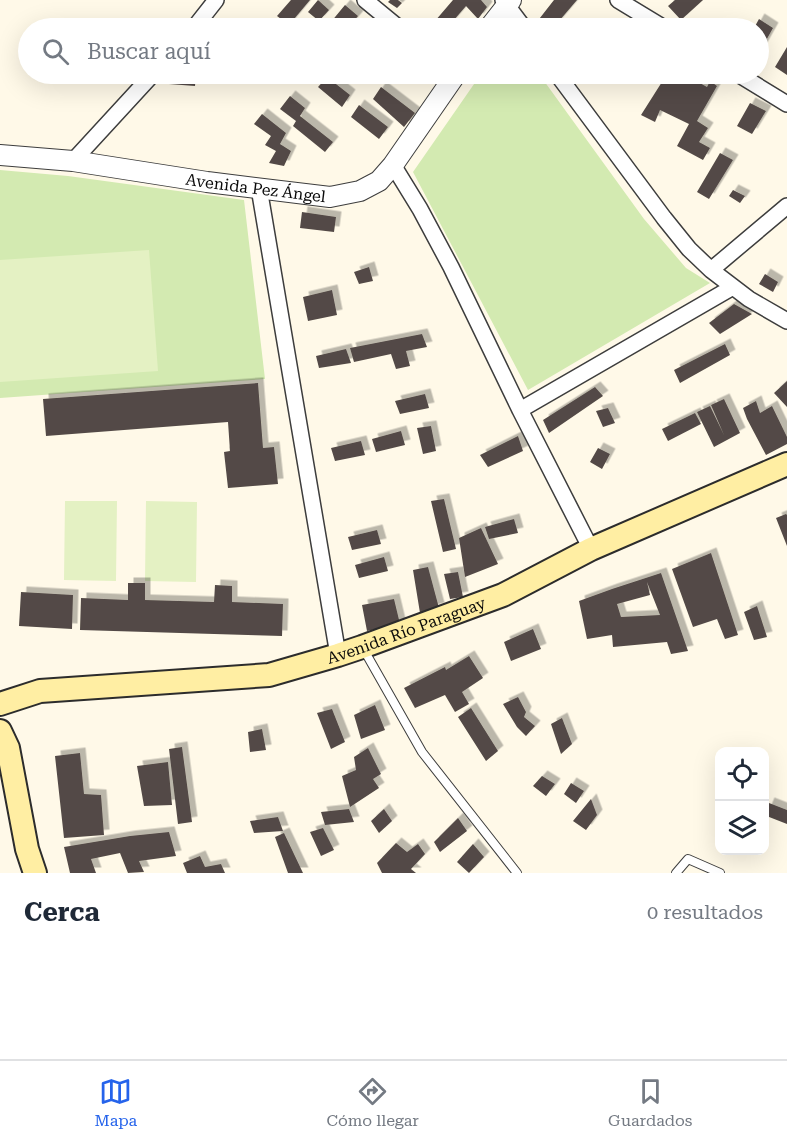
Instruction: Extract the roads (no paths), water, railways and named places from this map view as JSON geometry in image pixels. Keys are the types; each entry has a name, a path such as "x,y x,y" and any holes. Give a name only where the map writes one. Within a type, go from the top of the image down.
{"main road":[{"name":"Avenida Río Paraguay","path":"0,704 40,691 269,675 338,655 502,595 591,549 787,464"},
{"path":"0,731 8,748 27,849 36,873"}],"street":[{"path":"202,18 216,0"},
{"path":"365,0 387,18"},
{"path":"618,0 648,18"},
{"path":"496,18 507,2 517,18"},
{"path":"74,161 144,84"},
{"name":"Avenida Pez Ángel","path":"0,155 74,161 207,182 330,197 360,191 379,181 393,165 447,84"},
{"path":"564,84 689,249 711,270 749,299 787,321"},
{"path":"754,84 787,104"},
{"path":"393,165 452,267 520,410 591,549"},
{"path":"259,188 338,655"},
{"path":"711,270 787,206"},
{"path":"520,410 733,287"}],"lane":[{"path":"362,647 422,752 517,873"},
{"path":"676,873 688,859 720,873"}]}
